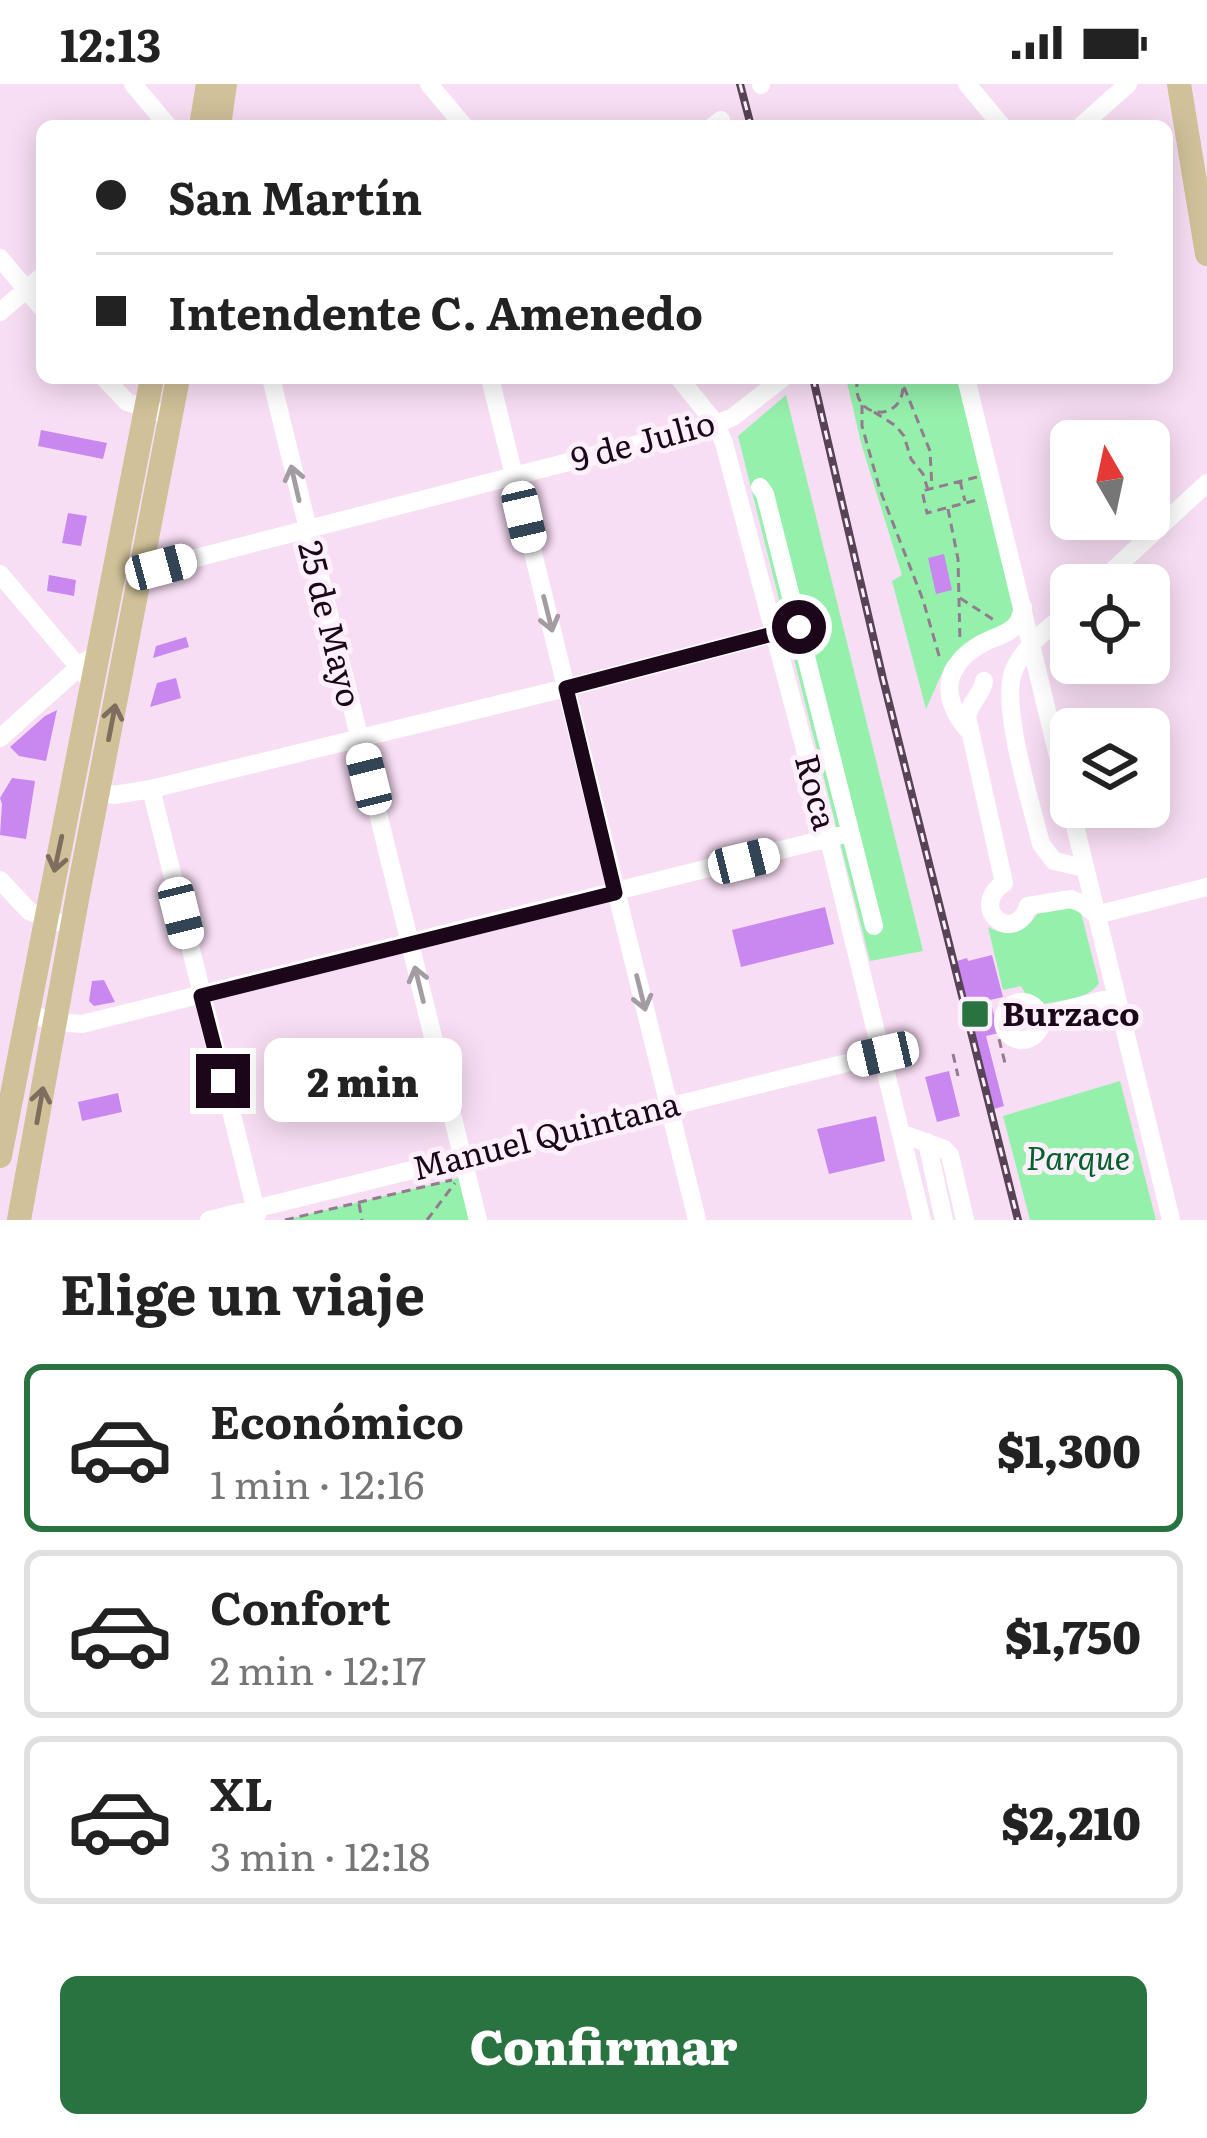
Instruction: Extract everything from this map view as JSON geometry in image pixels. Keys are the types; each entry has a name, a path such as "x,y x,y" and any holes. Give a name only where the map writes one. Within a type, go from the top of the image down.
{"main road":[{"path":"202,120 208,84"},
{"path":"220,120 225,84"},
{"path":"1179,84 1207,254"},
{"path":"19,1220 142,567 158,413 153,384"},
{"path":"0,1155 30,1014 86,676 99,649 158,413 175,384"}],"street":[{"path":"133,84 163,120"},
{"path":"429,84 459,120"},
{"path":"967,84 997,120"},
{"path":"1088,120 1128,84"},
{"path":"0,258 36,301"},
{"path":"0,311 36,281"},
{"path":"110,384 127,402 158,413"},
{"name":"25 de Mayo","path":"272,384 478,1220"},
{"path":"491,384 697,1220"},
{"name":"Roca","path":"684,384 716,424 724,443 829,840 922,1220"},
{"name":"9 de Julio","path":"142,567 161,567 716,424 733,417 775,384"},
{"path":"968,384 1171,1220"},
{"path":"1119,564 1207,483"},
{"path":"760,488 874,926"},
{"path":"0,574 86,676 0,738"},
{"path":"1006,702 982,687 975,661 977,650 1021,617 1023,607"},
{"path":"98,791 114,795 151,788 799,627"},
{"path":"1050,628 1013,671 1006,702 1041,844 1054,861 1084,868"},
{"path":"969,732 955,714 949,691 956,668 996,636"},
{"path":"996,636 1010,650 1013,671"},
{"path":"1004,883 969,732 969,706 982,687 1013,671"},
{"path":"151,788 257,1214"},
{"path":"30,1014 82,1024 849,833"},
{"path":"0,880 21,904 46,919 73,926"},
{"path":"1010,882 1019,887 1028,905 1022,919 1005,924 991,913 991,895 996,886 1010,882"},
{"path":"1096,915 1207,887"},
{"path":"1028,905 1078,900 1096,915"},
{"path":"1004,1026 1016,1039 1028,1039 1037,1033 1041,1016 1115,997"},
{"name":"Manuel Quintana","path":"209,1220 257,1214 883,1054"},
{"path":"903,1134 950,1155 965,1220"},
{"path":"927,1142 944,1220"}],"path":[{"path":"856,384 880,490 923,600 943,668 956,668 957,548 948,507"},
{"path":"903,384 930,451 930,489"},
{"path":"874,412 897,406 904,387"},
{"path":"862,405 901,431 911,460 930,489"},
{"path":"990,473 922,491 927,513 995,495"},
{"path":"960,481 966,503"},
{"path":"959,597 996,636"},
{"path":"1004,1026 998,1035 1005,1064"},
{"path":"953,1054 958,1076"},
{"path":"285,1220 459,1178 427,1220"},
{"path":"358,1202 362,1220"}],"green space":[{"path":"847,384 960,384 1016,612 1011,621 946,664 926,709 892,581 902,575"},
{"path":"786,395 923,951 870,961 738,436"},
{"path":"1068,906 1081,913 1099,983 1082,996 1044,1004 1026,995 1021,986 1003,990 988,927 1016,932 1038,913"},
{"name":"Parque","path":"1120,1081 1156,1220 1030,1220 1003,1116"},
{"path":"459,1178 469,1220 285,1220"}],"building":[{"path":"41,430 107,443 103,459 38,446"},
{"path":"68,513 87,516 81,546 62,543"},
{"path":"944,554 952,590 936,594 928,558"},
{"path":"49,575 76,580 74,596 47,591"},
{"path":"186,637 189,647 153,658 156,646"},
{"path":"176,678 181,698 150,707 157,683"},
{"path":"57,710 46,761 19,756 10,747 45,716"},
{"path":"12,778 35,781 26,839 0,835 0,798"},
{"path":"825,907 834,944 741,967 732,930"},
{"path":"992,955 1003,997 990,1000 999,1033 986,1036 1004,1106 994,1109 957,961"},
{"path":"104,980 115,1002 94,1006 89,1001 92,981"},
{"path":"949,1071 960,1116 937,1122 925,1077"},
{"path":"118,1093 122,1112 82,1121 78,1102"},
{"path":"876,1116 885,1161 829,1174 817,1129"}],"railway":[{"path":"740,84 749,120"},
{"path":"814,384 1018,1220"}],"place":[{"name":"Burzaco","path":"975,1014"}],"route":[{"path":"223,1081 201,996 615,893 566,688 799,627"}]}
